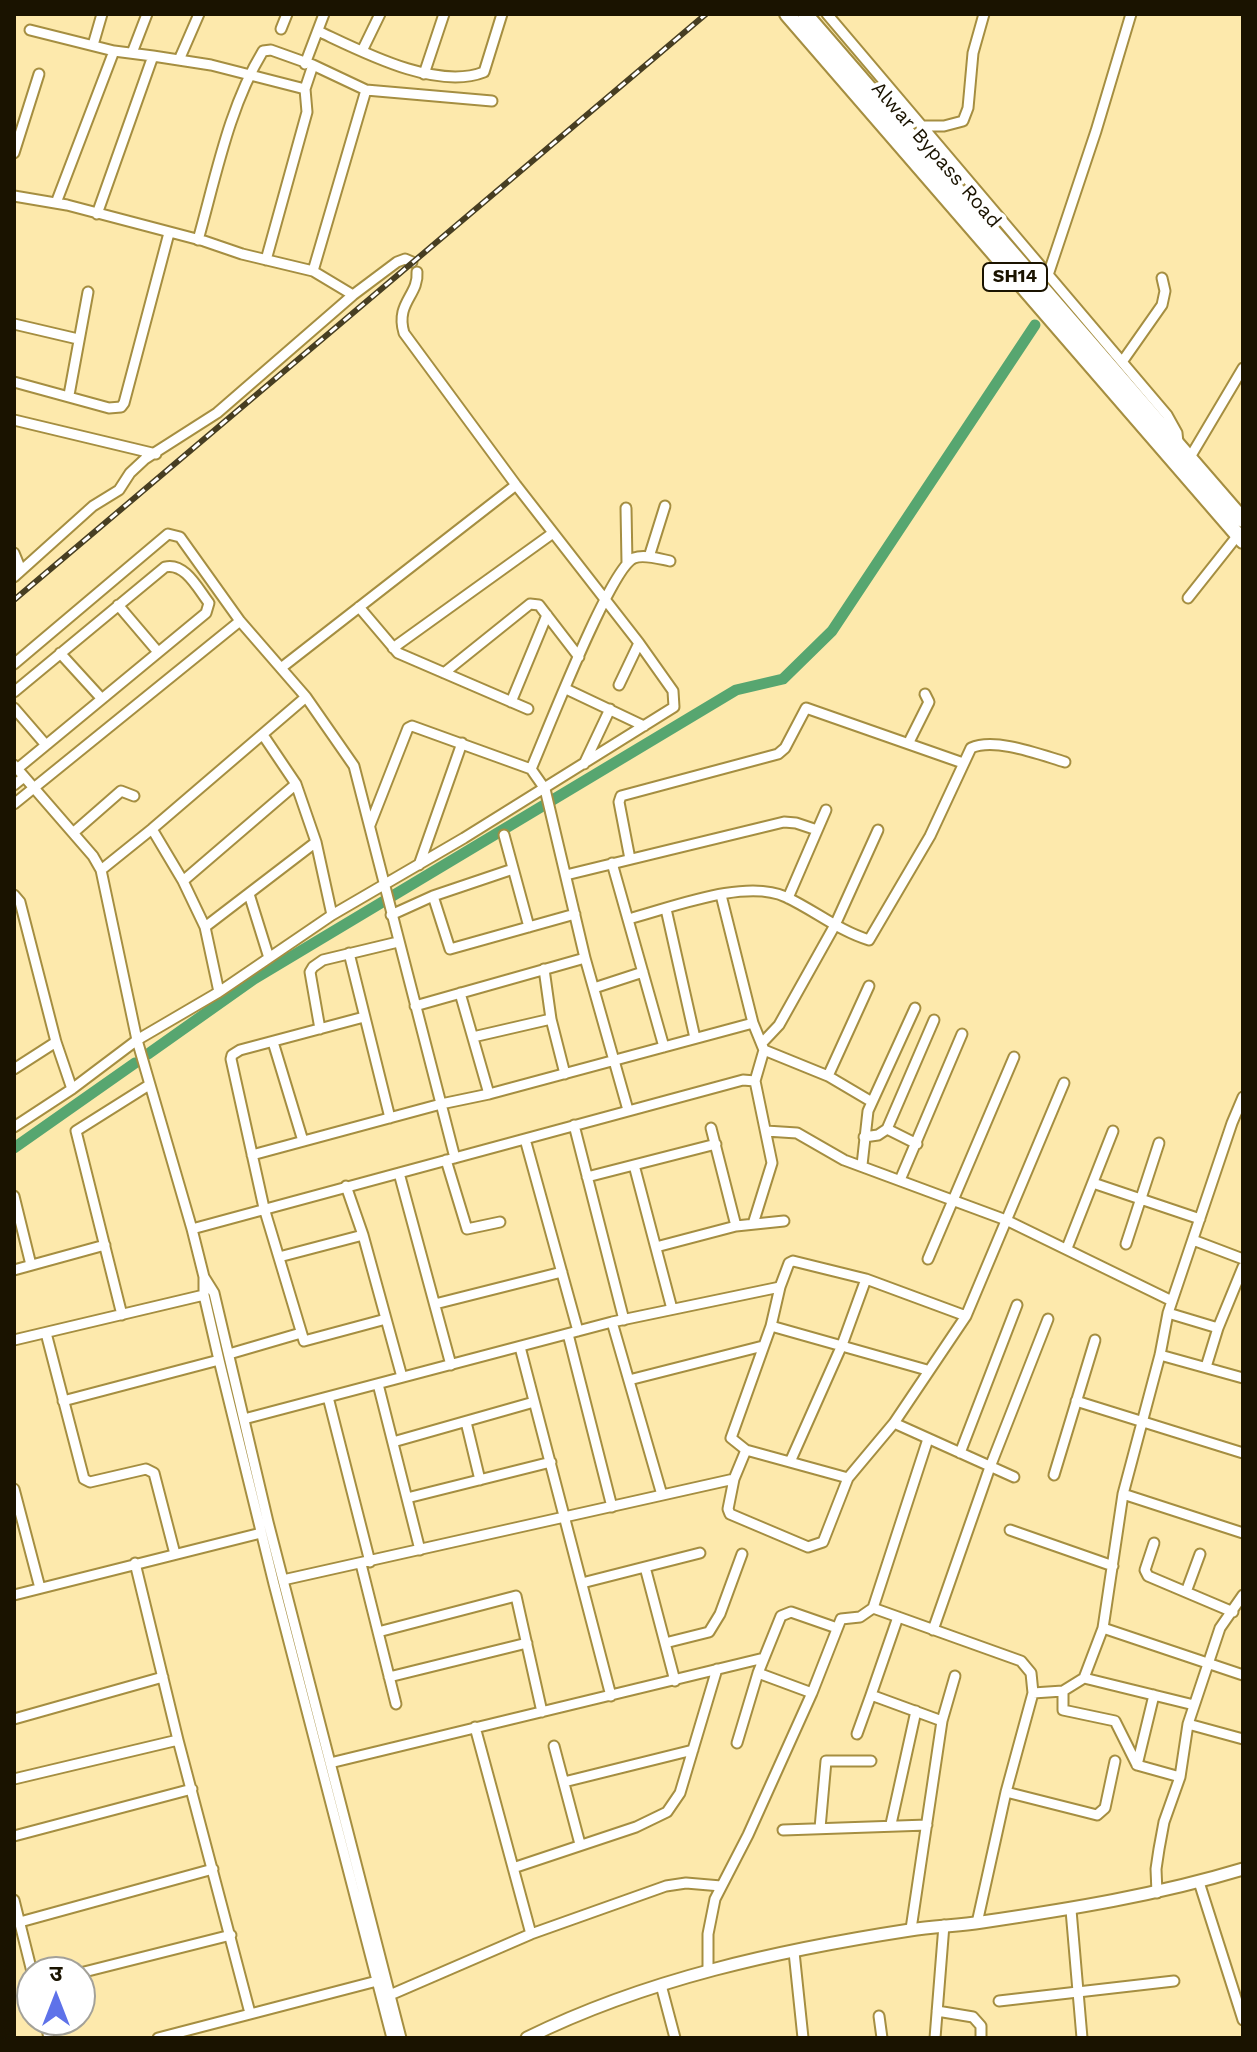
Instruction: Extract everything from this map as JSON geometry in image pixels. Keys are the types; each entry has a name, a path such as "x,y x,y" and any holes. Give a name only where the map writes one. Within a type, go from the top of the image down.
{"main road":[{"name":"Alwar Bypass Road","path":"787,14 1241,538"},
{"name":"Alwar Bypass Road","path":"805,14 1243,520"}],"street":[{"path":"93,45 102,14"},
{"path":"132,53 147,14"},
{"path":"179,60 199,14"},
{"path":"281,29 287,14"},
{"path":"362,51 380,14"},
{"path":"424,74 444,14"},
{"path":"318,31 405,70 473,76 484,72 502,14"},
{"path":"827,14 1167,415 1184,454"},
{"path":"921,126 944,126 963,121 968,108 973,53 984,14"},
{"path":"1048,275 1131,14"},
{"path":"266,260 307,112 305,89 322,15"},
{"path":"30,30 114,51 179,60 305,89"},
{"path":"198,240 232,120 248,74 263,51 271,50 309,64 366,90 492,101"},
{"path":"56,203 114,51"},
{"path":"97,214 153,56"},
{"path":"14,153 39,74"},
{"path":"313,271 366,90"},
{"path":"14,196 56,203 313,271 353,295"},
{"path":"14,382 109,408 121,407 169,233"},
{"path":"14,1127 72,1089 137,1040 219,992 332,915 545,789 674,707 673,691 639,643 516,485 404,333 402,320 405,302 417,284 414,267 405,259 353,295 238,396 145,459 130,473 119,490 93,506 17,574"},
{"path":"1122,362 1162,305 1165,291 1162,278"},
{"path":"69,395 88,292"},
{"path":"14,324 78,339"},
{"path":"1184,454 1243,368"},
{"path":"14,420 156,454"},
{"path":"281,668 516,485"},
{"path":"649,557 665,506"},
{"path":"626,508 627,563"},
{"path":"393,648 553,533"},
{"path":"14,664 168,534 180,537 240,621 306,697 354,766 441,1104 467,1229 500,1222"},
{"path":"1188,598 1241,538"},
{"path":"14,553 17,574"},
{"path":"531,769 604,600 627,563 633,558 649,557 670,561"},
{"path":"14,692 165,567 174,565 181,569 209,603 209,608 18,770 14,785"},
{"path":"444,673 530,604 539,605 579,657"},
{"path":"118,605 158,652"},
{"path":"359,607 398,653 528,709"},
{"path":"511,702 547,615"},
{"path":"14,804 240,621"},
{"path":"619,685 639,643"},
{"path":"60,653 102,699"},
{"path":"566,689 644,726"},
{"path":"909,742 929,702 925,694"},
{"path":"101,870 306,697"},
{"path":"14,708 46,745"},
{"path":"630,859 619,802 621,796 778,754 785,748 806,708 963,763"},
{"path":"584,764 610,709"},
{"path":"370,825 408,728 412,726 531,769 545,789 585,958 628,1110"},
{"path":"263,735 296,784 316,842 332,915"},
{"path":"419,865 462,743"},
{"path":"628,919 721,895 761,890 788,898 865,939 872,938 933,830 939,811 971,748 980,745 1016,747 1065,762"},
{"path":"18,770 101,870 137,1040 192,1229 204,1277 204,1295 261,1533 392,2038"},
{"path":"183,881 296,784"},
{"path":"73,833 121,791 134,796"},
{"path":"788,898 826,810"},
{"path":"566,875 784,822 817,830"},
{"path":"152,829 183,881 205,927 219,992"},
{"path":"753,1224 772,1163 755,1081 764,1046 835,925 878,830"},
{"path":"504,835 529,927"},
{"path":"205,927 316,842"},
{"path":"612,863 664,1047"},
{"path":"390,913 513,869"},
{"path":"249,894 269,958"},
{"path":"14,895 20,902 56,1042 72,1089"},
{"path":"721,895 753,1023 764,1046 828,1076 872,1102"},
{"path":"433,896 450,949 575,914"},
{"path":"666,909 695,1038"},
{"path":"320,1029 310,972 323,960 398,942"},
{"path":"349,953 390,1118"},
{"path":"415,1006 585,958"},
{"path":"544,969 551,1019 565,1074"},
{"path":"594,988 643,972"},
{"path":"828,1076 869,986"},
{"path":"460,993 489,1094"},
{"path":"862,1165 866,1118 915,1008"},
{"path":"364,1017 240,1050 231,1059 264,1208 304,1341 386,1319"},
{"path":"473,1037 551,1019"},
{"path":"864,1137 878,1135 887,1129 934,1020"},
{"path":"252,1155 753,1023"},
{"path":"900,1180 962,1034"},
{"path":"14,1069 56,1042"},
{"path":"273,1042 303,1141"},
{"path":"928,1259 1014,1057"},
{"path":"192,1229 628,1110 727,1084 755,1081"},
{"path":"746,1450 734,1479 728,1509 730,1514 808,1547 823,1542 848,1478 894,1423 966,1316 1064,1083"},
{"path":"122,1315 76,1131 149,1085"},
{"path":"1033,1693 1063,1691 1084,1678 1103,1628 1123,1494 1168,1313 1243,1097"},
{"path":"574,1125 624,1320"},
{"path":"711,1128 736,1226"},
{"path":"887,1129 917,1144"},
{"path":"766,1131 797,1133 844,1160 1006,1220 1172,1301"},
{"path":"1067,1248 1113,1131"},
{"path":"525,1139 562,1272 612,1507"},
{"path":"1126,1244 1159,1143"},
{"path":"587,1177 716,1144"},
{"path":"634,1165 672,1309"},
{"path":"399,1173 451,1365"},
{"path":"1093,1183 1200,1219"},
{"path":"346,1186 363,1235 402,1377"},
{"path":"14,1196 31,1265"},
{"path":"656,1247 736,1226 784,1221"},
{"path":"279,1257 363,1235"},
{"path":"1193,1240 1243,1259"},
{"path":"14,1270 105,1245"},
{"path":"848,1478 746,1450 731,1438 771,1326 789,1263 793,1261 866,1279 966,1316"},
{"path":"1206,1367 1218,1328 1243,1268"},
{"path":"435,1304 562,1272"},
{"path":"204,1277 214,1293 283,1580 401,2038"},
{"path":"790,1462 842,1345 866,1279"},
{"path":"244,1419 612,1322 780,1287"},
{"path":"14,1340 204,1295"},
{"path":"960,1453 1017,1305"},
{"path":"1168,1313 1218,1328"},
{"path":"933,1630 990,1467 1048,1319"},
{"path":"612,1322 662,1495"},
{"path":"771,1326 927,1370"},
{"path":"46,1333 86,1481 146,1469 154,1473 175,1554"},
{"path":"229,1354 301,1333"},
{"path":"1054,1475 1095,1340"},
{"path":"629,1380 763,1346"},
{"path":"520,1347 611,1696"},
{"path":"1160,1355 1243,1378"},
{"path":"63,1401 219,1360"},
{"path":"378,1384 420,1550"},
{"path":"328,1397 396,1704"},
{"path":"1076,1401 1243,1453"},
{"path":"393,1442 534,1402"},
{"path":"466,1422 480,1480"},
{"path":"894,1423 1014,1477"},
{"path":"708,1971 710,1913 721,1886 742,1848 812,1693 837,1628 844,1617 860,1617 873,1608 928,1439"},
{"path":"407,1498 551,1462"},
{"path":"283,1580 734,1479"},
{"path":"1123,1494 1243,1533"},
{"path":"15,1496 40,1588"},
{"path":"1010,1530 1113,1566"},
{"path":"14,1595 261,1533"},
{"path":"1154,1543 1146,1573 1233,1612"},
{"path":"582,1583 700,1553"},
{"path":"665,1643 709,1632 714,1627 742,1554"},
{"path":"1186,1592 1200,1554"},
{"path":"135,1563 250,2013"},
{"path":"645,1567 675,1681"},
{"path":"1157,1893 1159,1849 1164,1822 1180,1777 1188,1724 1220,1628 1243,1595"},
{"path":"378,1632 516,1596 542,1712"},
{"path":"873,1608 1021,1661 1031,1673 1033,1693 1006,1792 977,1923"},
{"path":"737,1743 758,1673 781,1616 791,1612 837,1628"},
{"path":"857,1734 898,1617"},
{"path":"1103,1628 1243,1675"},
{"path":"389,1677 527,1643"},
{"path":"330,1763 764,1658"},
{"path":"513,1868 636,1827 667,1812 680,1793 717,1669"},
{"path":"758,1673 812,1693"},
{"path":"911,1929 942,1721 955,1676"},
{"path":"14,1719 163,1677"},
{"path":"1084,1678 1194,1705"},
{"path":"1063,1691 1063,1710 1115,1721 1137,1765 1180,1777"},
{"path":"871,1695 942,1721"},
{"path":"1137,1765 1154,1695"},
{"path":"891,1824 916,1711"},
{"path":"1188,1724 1243,1739"},
{"path":"475,1727 531,1934"},
{"path":"14,1779 178,1740"},
{"path":"554,1746 580,1844"},
{"path":"564,1782 693,1750"},
{"path":"820,1828 826,1761 871,1761"},
{"path":"1006,1792 1097,1815 1105,1808 1115,1761"},
{"path":"14,1836 192,1789"},
{"path":"783,1830 927,1825"},
{"path":"20,1922 213,1869"},
{"path":"527,2038 661,1985 708,1971 911,1929 1071,1910 1157,1893 1243,1869"},
{"path":"1199,1882 1243,2020"},
{"path":"390,1995 531,1934 666,1886 686,1883 721,1886"},
{"path":"14,1900 28,1956"},
{"path":"1071,1910 1082,2038"},
{"path":"935,2038 944,1925"},
{"path":"96,1969 231,1935"},
{"path":"794,1952 803,2038"},
{"path":"158,2038 377,1981"},
{"path":"999,2001 1174,1981"},
{"path":"661,1985 675,2038"},
{"path":"937,2011 973,2017 981,2026 981,2038"},
{"path":"879,2016 882,2038"}],"waterway":[{"path":"148,1054 254,979 736,690 783,679 832,631 1035,325"},
{"path":"14,1148 135,1063"}],"railway":[{"path":"14,600 706,14"}]}
